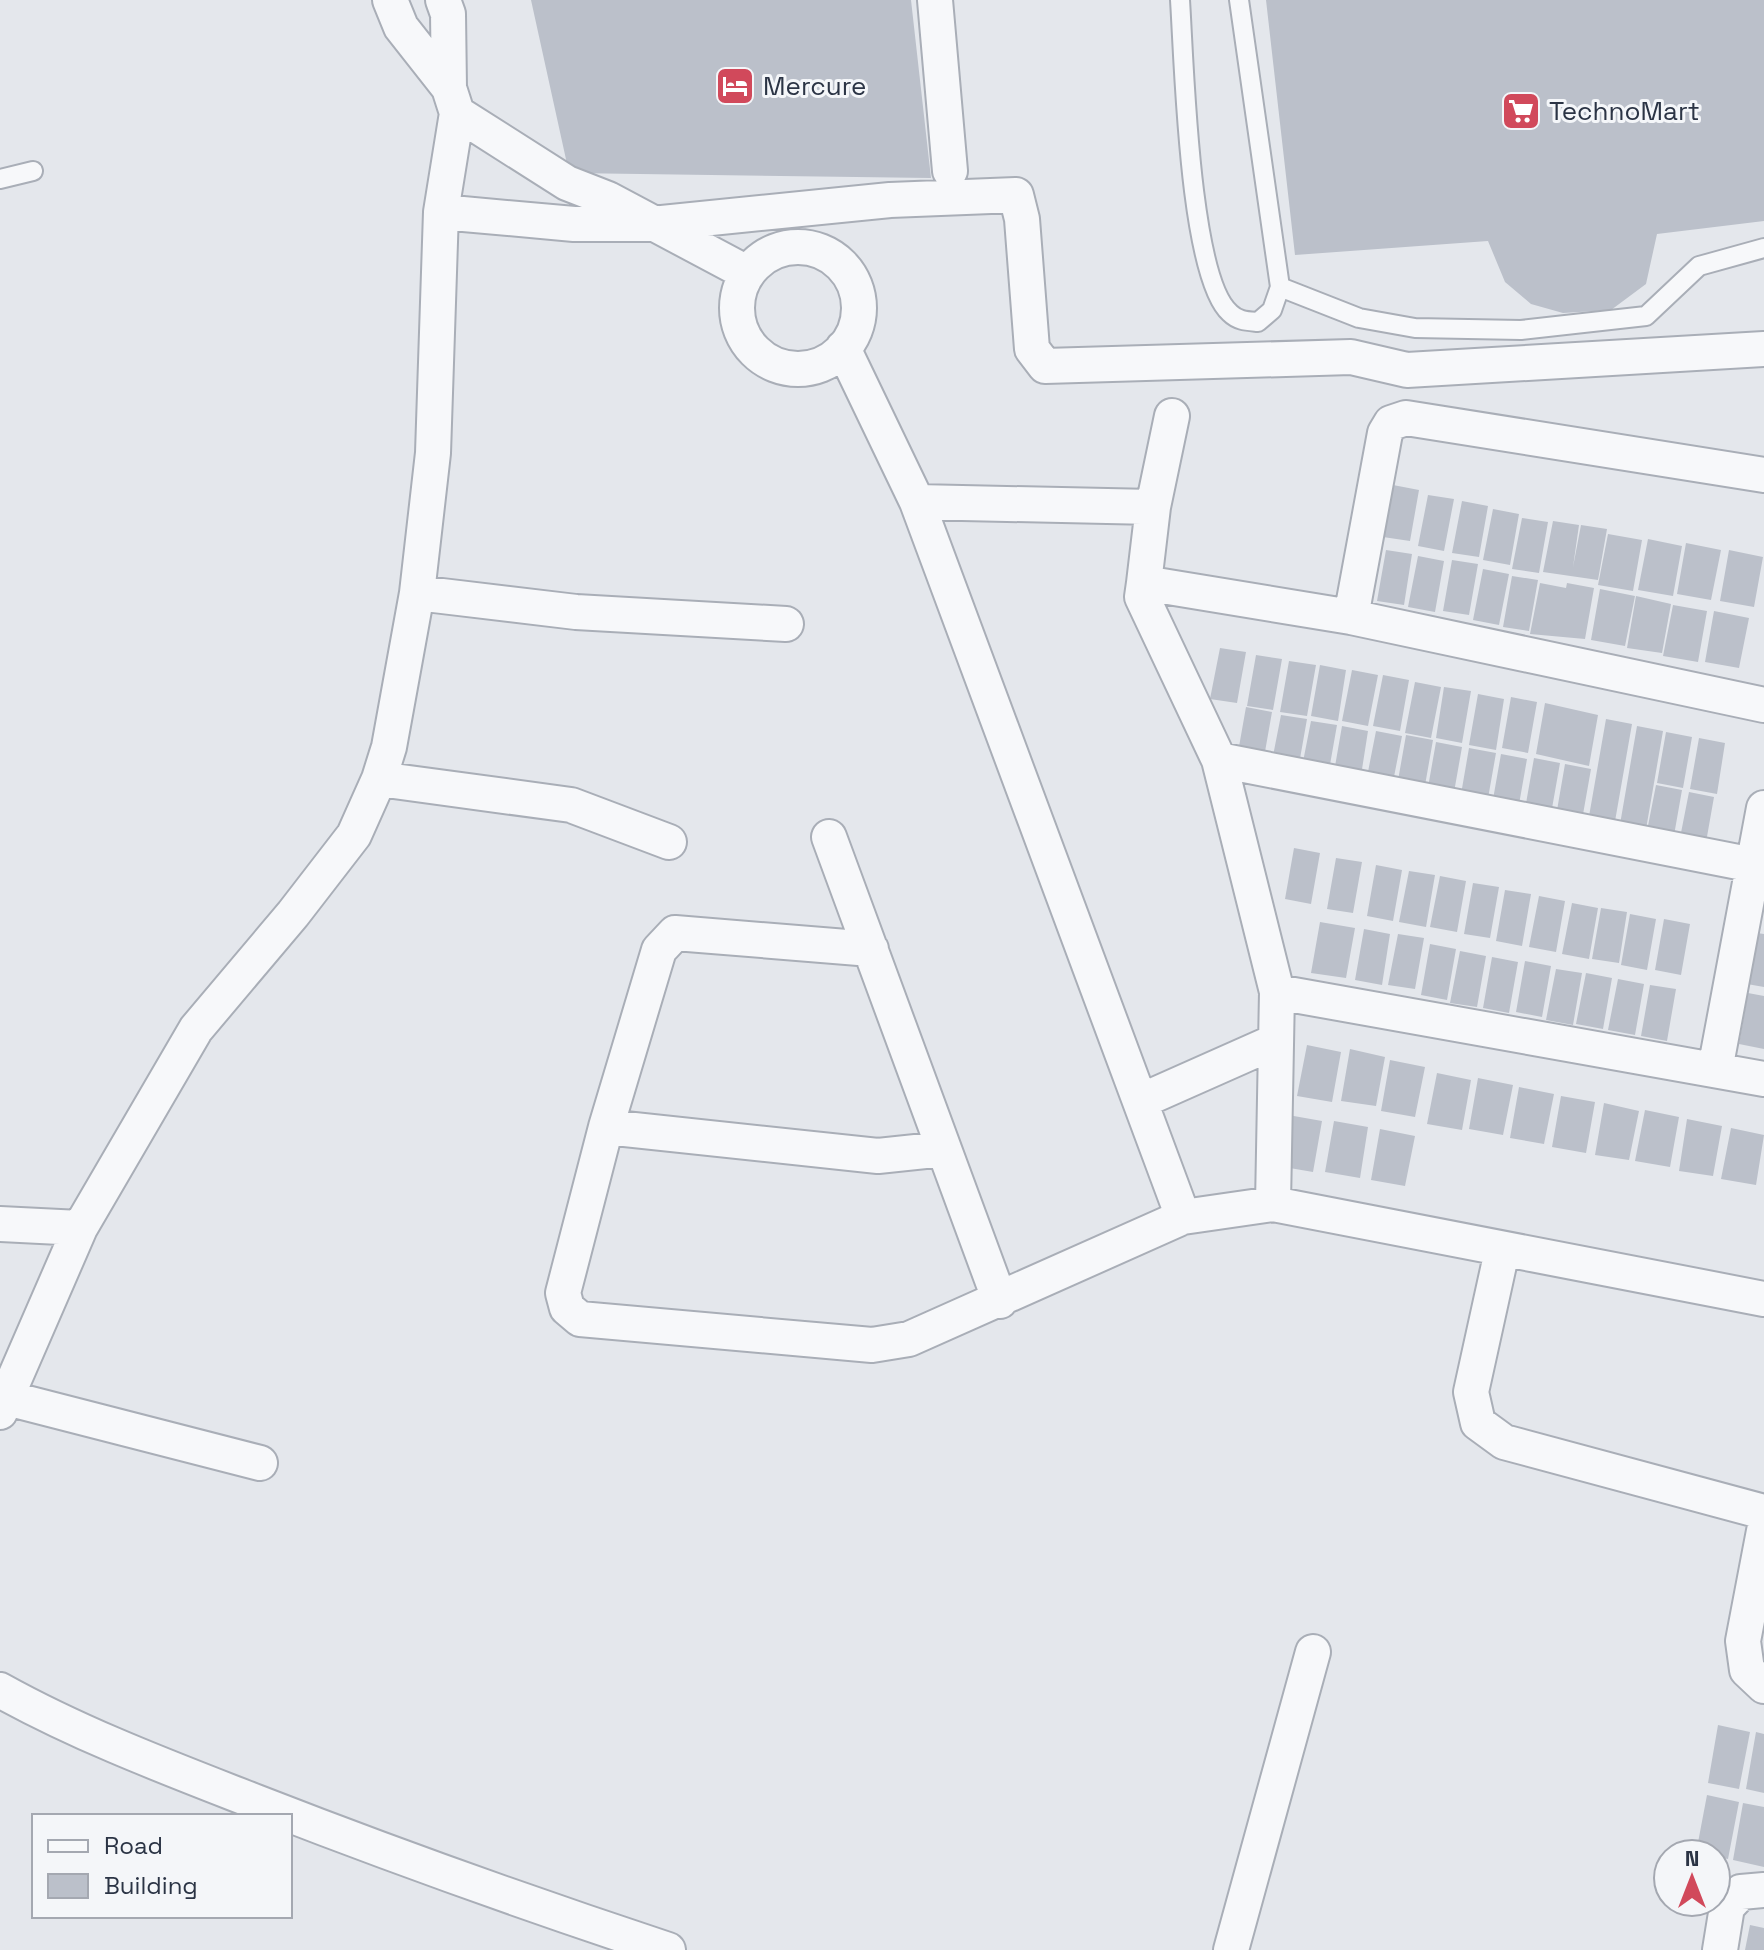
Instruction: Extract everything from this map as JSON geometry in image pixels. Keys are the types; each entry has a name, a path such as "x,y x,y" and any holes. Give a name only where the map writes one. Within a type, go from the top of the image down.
{"street":[{"path":"390,0 401,27 453,100 567,183 608,199 747,273"},
{"path":"260,1463 4,1405 80,1228 196,1029 293,914 354,835 379,779 389,747 417,593 433,453 441,212 453,100 448,14 443,0"},
{"path":"935,0 950,171"},
{"path":"441,212 574,224 652,224 890,200 1016,195 1022,219 1032,349 1045,366 1351,357 1407,370 1764,349"},
{"path":"792,247 826,254 840,264 851,278 859,311 856,329 843,348 820,366 804,370 769,363 755,353 738,323 736,306 747,273 774,252 792,247"},
{"path":"843,348 917,502 1183,1217"},
{"path":"1172,416 1153,507 1142,597 1219,760 1277,992 1273,1204"},
{"path":"1351,617 1385,433 1391,423 1406,418 1764,475"},
{"path":"917,502 1153,507"},
{"path":"1144,583 1351,617 1764,705"},
{"path":"417,593 576,612 786,624"},
{"path":"1219,760 1760,866"},
{"path":"379,779 571,805 669,842"},
{"path":"1715,1070 1760,866 1764,808"},
{"path":"829,837 1000,1301"},
{"path":"871,949 675,933 659,950 606,1127 563,1293 567,1308 580,1319 872,1345 909,1339 1183,1217 1273,1204 1502,1251 1764,1299"},
{"path":"1277,992 1764,1079"},
{"path":"1141,1101 1276,1041"},
{"path":"606,1127 878,1156 944,1149"},
{"path":"0,1224 80,1228"},
{"path":"1502,1251 1471,1392 1478,1423 1504,1442 1764,1512"},
{"path":"1764,1531 1743,1641 1747,1670 1764,1686"},
{"path":"1231,1950 1313,1652"},
{"path":"0,1690 46,1716 288,1814"},
{"path":"292,1815 452,1878 668,1950"},
{"path":"1720,1950 1727,1907 1741,1892 1764,1890"}],"lane":[{"path":"1180,0 1195,198 1214,290 1228,312 1243,321 1258,322 1272,310 1280,287 1239,0"},
{"path":"0,179 33,171"},
{"path":"1280,287 1359,318 1415,328 1521,330 1646,316 1699,266 1764,248"}],"building":[{"name":"Mercure","path":"531,0 911,0 931,178 569,173"},
{"name":"TechnoMart","path":"1266,0 1764,0 1764,221 1657,234 1646,284 1611,310 1563,313 1531,304 1505,282 1488,241 1295,255"},
{"path":"1393,485 1419,490 1410,541 1383,537"},
{"path":"1428,495 1454,499 1444,551 1418,546"},
{"path":"1462,501 1488,506 1479,557 1452,553"},
{"path":"1493,509 1519,514 1510,565 1483,560"},
{"path":"1522,518 1548,522 1539,573 1512,569"},
{"path":"1553,521 1579,525 1573,567 1581,525 1607,529 1598,580 1543,572"},
{"path":"1608,534 1642,540 1633,591 1598,585"},
{"path":"1648,539 1682,546 1673,596 1638,590"},
{"path":"1686,543 1721,550 1711,600 1677,594"},
{"path":"1386,550 1412,554 1404,605 1377,601"},
{"path":"1729,550 1763,557 1754,607 1720,601"},
{"path":"1418,556 1444,561 1435,612 1408,607"},
{"path":"1452,560 1478,564 1469,615 1443,611"},
{"path":"1483,569 1509,574 1499,625 1473,620"},
{"path":"1512,576 1538,580 1529,631 1503,627"},
{"path":"1540,583 1566,588 1567,583 1594,588 1585,639 1530,634"},
{"path":"1600,589 1635,596 1625,646 1591,640"},
{"path":"1636,596 1671,604 1662,653 1627,648"},
{"path":"1673,605 1707,611 1698,662 1663,656"},
{"path":"1714,611 1749,618 1739,668 1705,662"},
{"path":"1220,648 1246,652 1237,703 1210,699"},
{"path":"1256,655 1282,659 1273,710 1247,706"},
{"path":"1289,661 1316,665 1307,716 1280,712"},
{"path":"1320,665 1346,670 1338,721 1311,716"},
{"path":"1352,670 1378,675 1368,726 1342,721"},
{"path":"1383,675 1409,680 1400,731 1373,726"},
{"path":"1415,682 1441,687 1431,738 1405,733"},
{"path":"1444,687 1471,691 1462,743 1436,738"},
{"path":"1478,694 1504,699 1496,750 1469,745"},
{"path":"1511,697 1537,702 1528,753 1502,748"},
{"path":"1545,703 1598,715 1589,766 1536,754"},
{"path":"1246,707 1272,712 1263,763 1237,758"},
{"path":"1281,715 1307,719 1298,770 1271,766"},
{"path":"1606,719 1632,724 1614,827 1588,822"},
{"path":"1311,721 1337,725 1328,776 1301,772"},
{"path":"1342,726 1368,731 1360,782 1333,778"},
{"path":"1637,726 1663,731 1645,835 1619,830"},
{"path":"1376,731 1402,736 1392,787 1366,782"},
{"path":"1666,732 1692,737 1683,788 1657,783"},
{"path":"1406,735 1433,740 1424,791 1397,786"},
{"path":"1699,738 1725,743 1717,794 1690,789"},
{"path":"1436,742 1462,747 1453,798 1427,793"},
{"path":"1469,748 1496,753 1487,804 1460,800"},
{"path":"1501,754 1527,759 1518,810 1492,805"},
{"path":"1534,758 1560,763 1551,814 1525,809"},
{"path":"1565,764 1591,769 1582,820 1556,816"},
{"path":"1656,785 1682,790 1673,841 1646,836"},
{"path":"1689,792 1714,797 1705,848 1679,843"},
{"path":"1294,848 1320,853 1311,904 1285,899"},
{"path":"1336,858 1362,862 1353,913 1327,909"},
{"path":"1376,865 1402,870 1393,921 1367,916"},
{"path":"1409,871 1435,875 1426,927 1399,922"},
{"path":"1440,876 1466,881 1457,932 1430,927"},
{"path":"1473,883 1499,887 1490,938 1464,934"},
{"path":"1505,890 1531,894 1522,946 1496,941"},
{"path":"1539,896 1565,901 1556,952 1529,947"},
{"path":"1572,903 1598,908 1589,959 1562,954"},
{"path":"1601,908 1627,912 1619,963 1592,959"},
{"path":"1630,914 1656,919 1647,970 1621,965"},
{"path":"1664,919 1690,924 1681,975 1655,970"},
{"path":"1320,922 1355,928 1346,978 1311,973"},
{"path":"1364,929 1390,934 1382,985 1355,980"},
{"path":"1757,933 1764,934 1764,987 1747,984"},
{"path":"1398,934 1424,938 1415,989 1388,985"},
{"path":"1430,944 1456,949 1447,1000 1421,995"},
{"path":"1460,951 1486,956 1477,1007 1450,1003"},
{"path":"1492,957 1518,962 1509,1013 1483,1008"},
{"path":"1525,961 1551,966 1542,1017 1516,1012"},
{"path":"1556,969 1582,973 1573,1025 1546,1020"},
{"path":"1586,973 1612,978 1603,1029 1576,1024"},
{"path":"1618,979 1644,984 1635,1035 1608,1030"},
{"path":"1650,985 1676,989 1667,1041 1641,1036"},
{"path":"1748,993 1764,996 1764,1049 1739,1044"},
{"path":"1307,1045 1341,1052 1332,1102 1297,1096"},
{"path":"1350,1049 1385,1057 1376,1106 1341,1101"},
{"path":"1390,1060 1425,1067 1415,1117 1381,1111"},
{"path":"1437,1073 1471,1080 1462,1130 1427,1124"},
{"path":"1478,1078 1513,1085 1503,1135 1469,1129"},
{"path":"1519,1087 1554,1094 1544,1144 1510,1138"},
{"path":"1561,1096 1595,1102 1586,1153 1552,1147"},
{"path":"1604,1103 1639,1111 1629,1160 1595,1155"},
{"path":"1645,1110 1679,1117 1670,1167 1635,1161"},
{"path":"1288,1115 1322,1121 1313,1172 1278,1166"},
{"path":"1687,1119 1722,1126 1713,1176 1679,1171"},
{"path":"1334,1121 1368,1127 1360,1178 1325,1172"},
{"path":"1731,1128 1764,1135 1756,1185 1721,1179"},
{"path":"1380,1129 1415,1136 1405,1186 1371,1180"},
{"path":"1718,1725 1750,1732 1739,1789 1708,1783"},
{"path":"1756,1732 1764,1734 1764,1793 1746,1789"},
{"path":"1707,1795 1739,1802 1732,1838 1699,1838"},
{"path":"1743,1803 1764,1807 1764,1867 1733,1860"},
{"path":"1750,1925 1764,1928 1764,1950 1745,1950"}],"place":[{"name":"Mercure","path":"735,86"},
{"name":"TechnoMart","path":"1521,111"}]}
